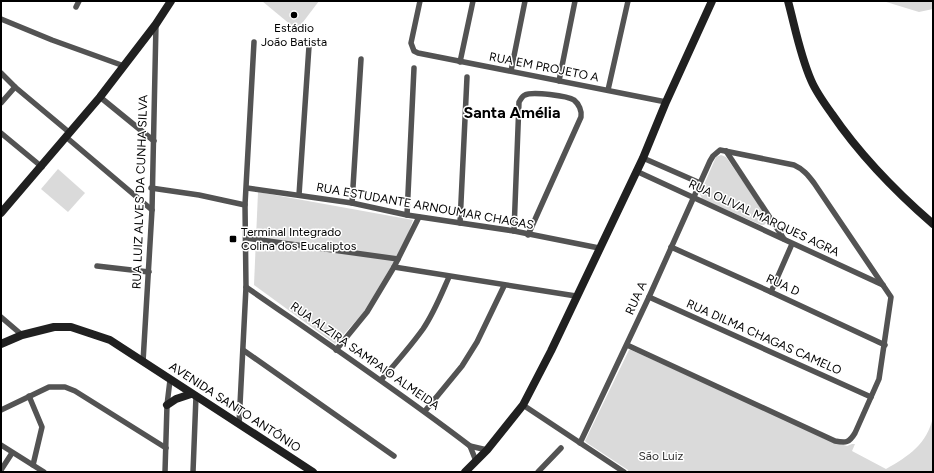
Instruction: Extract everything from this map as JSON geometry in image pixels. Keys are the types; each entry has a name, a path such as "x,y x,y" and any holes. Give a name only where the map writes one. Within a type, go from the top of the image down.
{"street":[{"path":"76,7 79,1"},
{"path":"1,213 42,167 100,97 156,24 171,1"},
{"name":"RUA EM PROJETO A","path":"420,1 411,43 414,51 418,53 666,102"},
{"path":"460,62 473,1"},
{"path":"511,71 525,1"},
{"path":"560,81 575,1"},
{"path":"608,90 628,1"},
{"path":"465,472 487,450 523,405 551,351 643,158 666,102 712,1"},
{"path":"788,1 803,59 811,82 823,101 859,151 882,176 933,224"},
{"path":"1,19 52,40 124,66"},
{"name":"RUA LUIZ ALVES DA CUNHA SILVA","path":"144,362 152,210 151,188 154,141 156,24"},
{"path":"238,424 246,287 245,205 254,42"},
{"path":"299,195 309,46"},
{"path":"352,203 361,59"},
{"path":"407,215 414,68"},
{"path":"1,73 152,210"},
{"path":"460,223 467,76"},
{"path":"1,103 15,87"},
{"path":"514,232 519,102 526,94 533,92 568,98 574,100 580,108 582,112 581,117 528,235"},
{"path":"100,97 154,141"},
{"path":"1,133 42,167"},
{"name":"RUA A","path":"580,443 627,346 710,161 720,150 726,151"},
{"path":"726,151 785,240"},
{"path":"627,346 835,440 844,442 852,439 879,379 891,297 814,183 800,167 794,164 726,151"},
{"name":"RUA OLIVAL MARQUES AGRA","path":"643,158 700,183"},
{"name":"RUA OLIVAL MARQUES AGRA","path":"636,171 883,285"},
{"path":"151,188 199,195 245,205"},
{"name":"RUA ESTUDANTE ARNOUMAR CHAGAS","path":"247,188 352,203 407,215 514,232 599,248"},
{"path":"336,350 367,312 394,267 419,217"},
{"path":"246,238 398,259"},
{"path":"771,292 792,244"},
{"name":"RUA D","path":"671,247 885,345"},
{"path":"97,266 149,272"},
{"path":"394,267 504,286 576,296"},
{"path":"381,380 404,354 422,330 437,304 449,277"},
{"path":"425,411 462,366 477,342 504,286"},
{"name":"RUA ALZIRA SAMPAIO ALMEIDA","path":"246,287 425,411 470,446 487,450"},
{"name":"RUA DILMA CHAGAS CAMELO","path":"649,297 871,397"},
{"path":"1,317 22,335"},
{"name":"AVENIDA SANTO ANTÔNIO","path":"1,344 22,335 54,327 71,327 110,340 313,472"},
{"path":"243,350 394,456"},
{"path":"165,472 167,405 170,380"},
{"path":"1,410 50,387 64,387 75,391 166,448"},
{"path":"167,405 176,399 193,395 193,470 200,472"},
{"path":"29,396 42,427 33,465"},
{"path":"523,405 624,472"},
{"path":"1,446 44,472"},
{"path":"470,446 476,461"},
{"path":"538,472 561,448"},
{"path":"1,470 12,453"}],"green space":[{"name":"Estádio João Batista","path":"262,1 319,1 297,30"},
{"path":"883,1 933,1 933,9 919,12"},
{"path":"721,155 726,157 767,216 767,222 764,225 702,199 700,194 716,157"},
{"path":"58,169 85,193 68,212 41,189"},
{"path":"258,192 413,220 404,245 364,312 335,344 254,285"},
{"name":"São Luiz","path":"629,350 840,444 847,446 855,444 852,451 886,469 909,454 922,442 933,417 933,472 628,472 628,470 585,441"}],"place":[{"name":"Estádio João Batista","path":"294,15"},
{"name":"Terminal Integrado Colina dos Eucaliptos","path":"233,239"}],"district":[{"name":"Santa Amélia","path":"512,112"}]}
